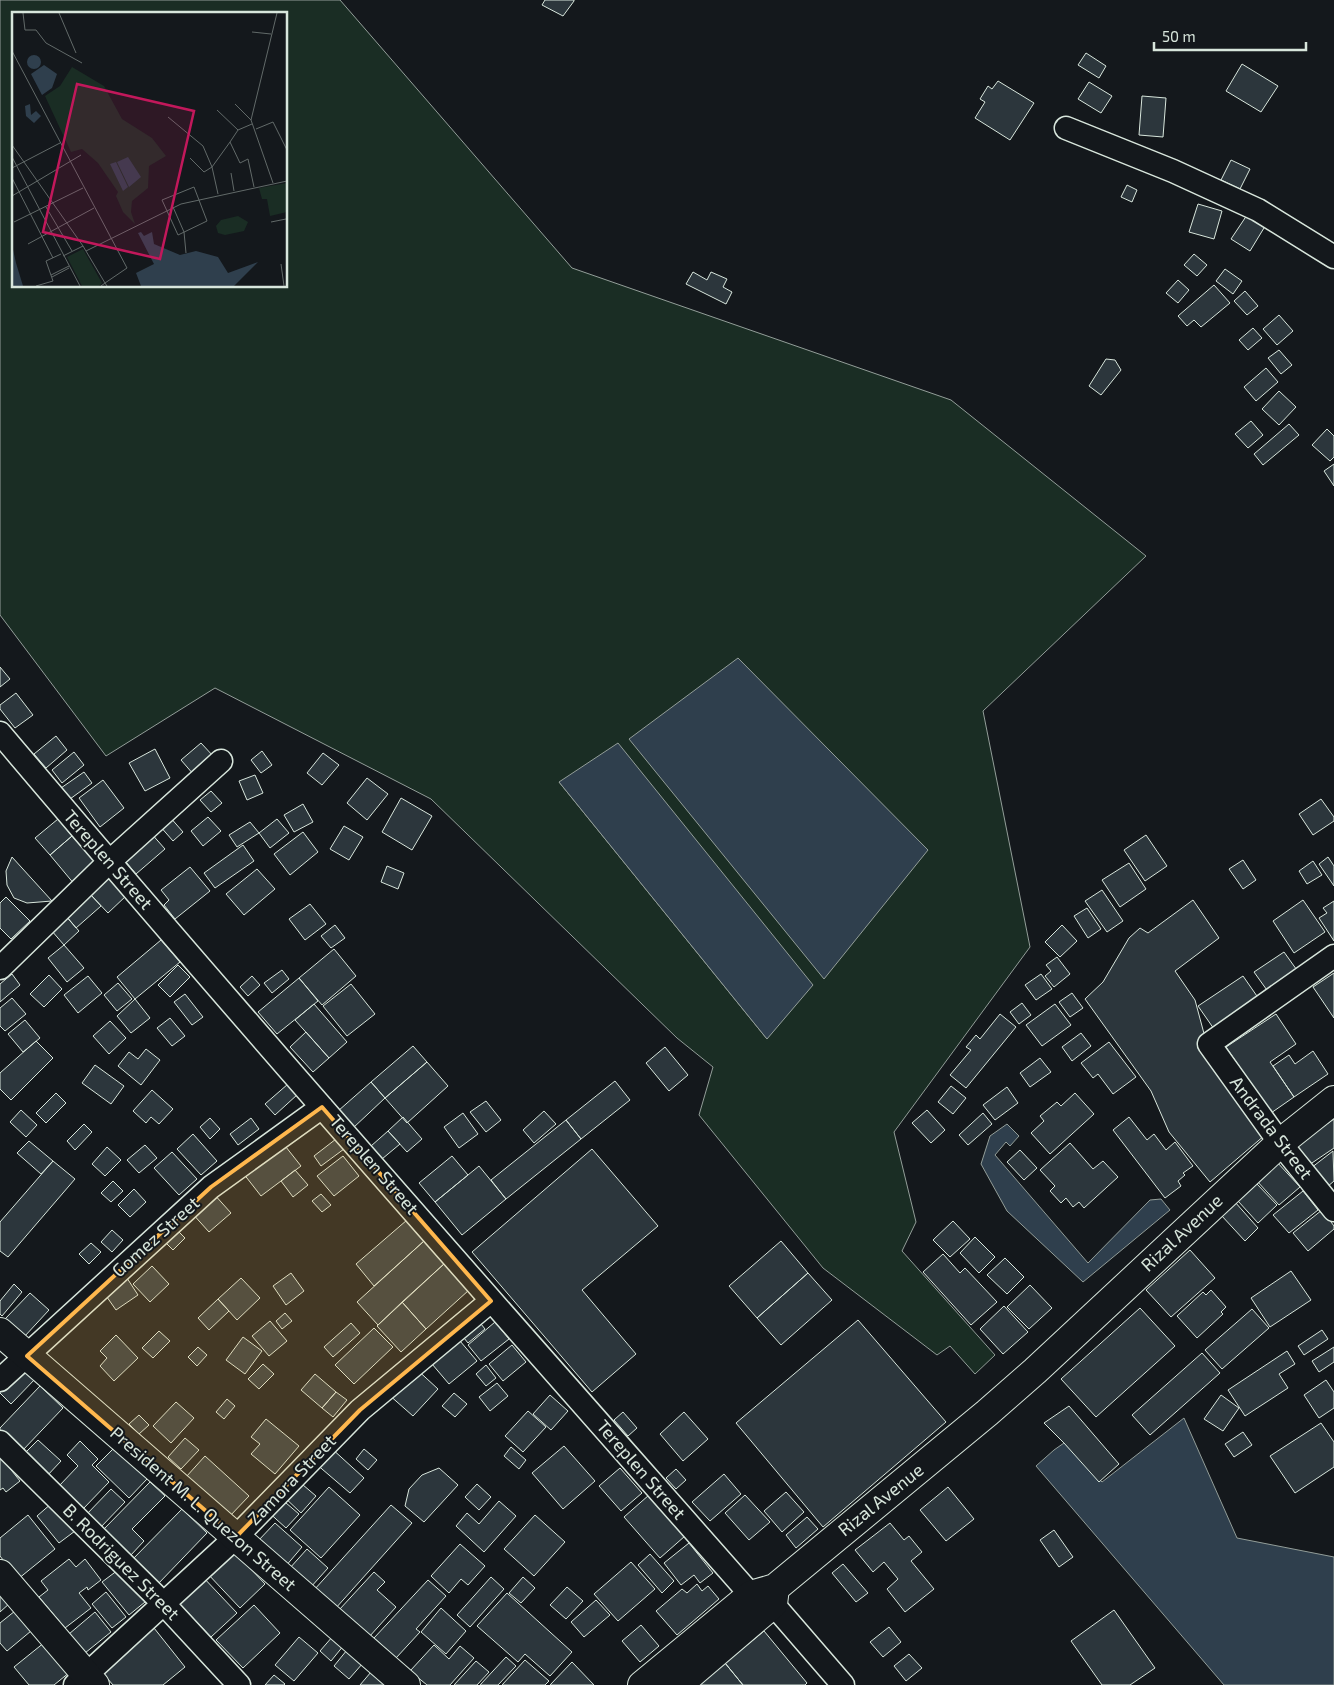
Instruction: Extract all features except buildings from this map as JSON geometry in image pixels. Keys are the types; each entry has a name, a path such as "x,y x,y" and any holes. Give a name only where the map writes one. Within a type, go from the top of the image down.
{"main road":[{"name":"Rizal Avenue","path":"642,1685 766,1595 987,1412 1035,1371 1280,1143 1334,1100"},
{"name":"President M. L. Quezon Street","path":"0,1332 406,1685"},
{"path":"0,1574 85,1682"},
{"name":"Rizal Avenue","path":"678,1685 766,1595"}],"street":[{"path":"1066,128 1173,171 1258,210 1334,257"},
{"name":"Tereplen Street","path":"0,733 109,862 491,1301 766,1595 843,1685"},
{"path":"0,968 109,862 221,761"},
{"name":"Andrada Street","path":"1334,956 1209,1044 1280,1143 1334,1210"},
{"name":"Gomez Street","path":"0,1380 211,1187 322,1107"},
{"name":"Zamora Street","path":"85,1682 164,1604 236,1537 360,1410 491,1301"},
{"name":"B. Rodriguez Street","path":"0,1442 164,1604 239,1685"}],"highlighted area":[{"path":"322,1107 491,1301 360,1410 236,1537 27,1356 211,1187"}],"green space":[{"path":"0,0 340,0 572,268 951,400 1146,556 983,711 1030,947 894,1132 916,1222 902,1251 995,1355 975,1374 950,1346 937,1355 823,1268 699,1115 713,1067 677,1038 431,799 215,688 106,756 0,615","holes":["559,782 812,985 767,1039"]}],"water":[{"path":"738,658 928,850 824,979 629,739"},
{"path":"618,743 813,985 767,1039 559,782"},
{"path":"1007,1124 1019,1136 1010,1146 1006,1142 995,1155 1088,1263 1150,1200 1161,1199 1170,1210 1083,1282 1007,1211 981,1164 990,1136"},
{"path":"1184,1418 1237,1538 1334,1557 1334,1685 1224,1685 1036,1466 1064,1443 1102,1482"}]}
